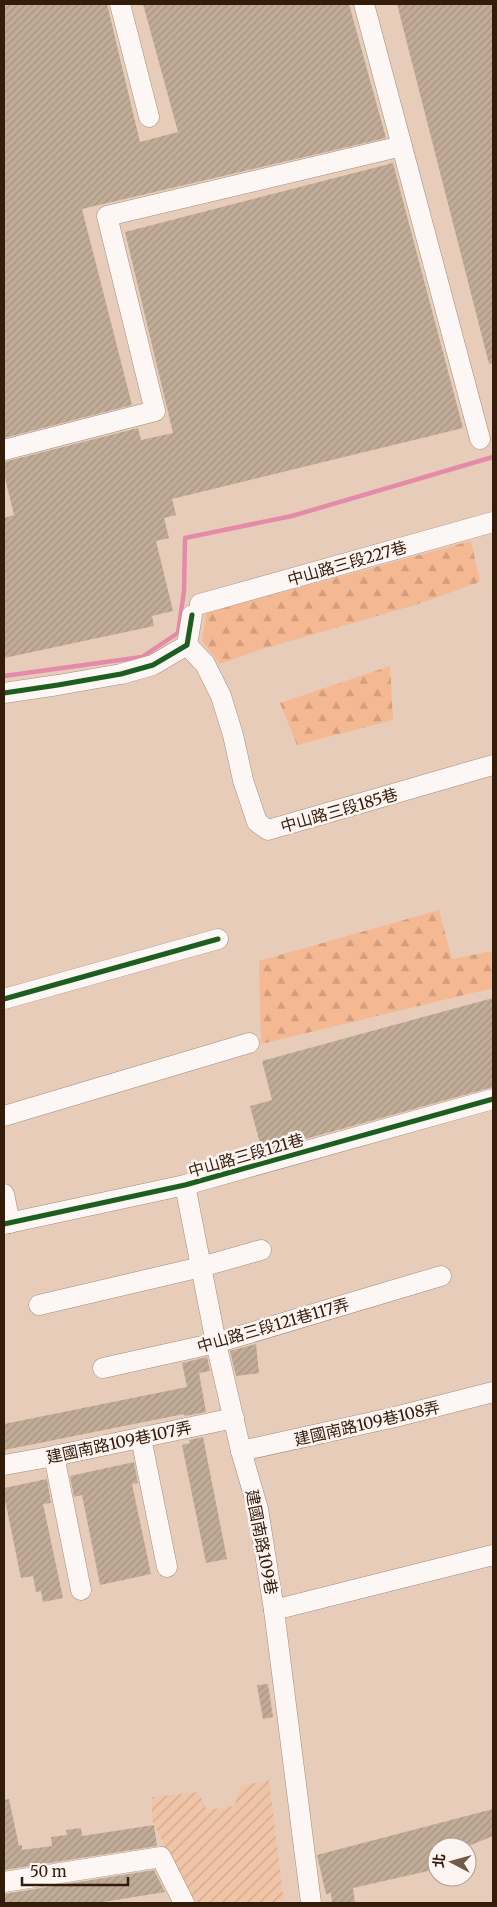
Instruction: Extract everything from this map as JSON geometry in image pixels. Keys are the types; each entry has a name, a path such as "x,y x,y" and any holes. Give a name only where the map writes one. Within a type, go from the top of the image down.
{"street":[{"path":"120,4 149,117"},
{"path":"364,4 480,439"},
{"path":"4,450 155,411 107,216 402,146"},
{"name":"中山路三段227巷","path":"187,645 196,610 493,522"},
{"path":"4,693 58,686 121,674 153,665 187,645"},
{"name":"中山路三段185巷","path":"187,645 205,664 221,696 233,735 243,780 257,822 268,830 493,765"},
{"path":"4,999 218,939"},
{"path":"4,1116 249,1043"},
{"name":"中山路三段121巷","path":"7,1224 184,1185 493,1099"},
{"name":"建國南路109巷","path":"184,1185 216,1342 241,1451 258,1509 274,1610 311,1903"},
{"path":"4,1194 7,1224"},
{"path":"39,1305 201,1267 261,1250"},
{"name":"中山路三段121巷117弄","path":"103,1368 216,1342 441,1276"},
{"name":"建國南路109巷108弄","path":"241,1451 395,1418 493,1392"},
{"name":"建國南路109巷107弄","path":"4,1465 234,1418"},
{"path":"141,1438 167,1567"},
{"path":"54,1456 81,1590"},
{"path":"274,1610 493,1555"},
{"path":"4,1882 161,1857 184,1903"}],"shaded area":[{"path":"269,1780 284,1903 192,1903 152,1820 152,1797 198,1792 207,1810 234,1806 241,1786"}],"green space":[{"path":"471,541 480,582 415,605 259,650 220,664 202,641 206,613"},
{"path":"390,666 393,720 297,745 280,703"},
{"path":"439,910 452,959 493,951 493,988 261,1044 259,961"}],"building":[{"path":"4,4 107,4 140,142 178,132 143,4 349,4 386,138 82,209 132,405 4,438"},
{"path":"397,4 493,4 493,363 489,364"},
{"path":"393,163 463,428 172,499 176,515 164,518 169,538 156,541 173,611 152,616 154,626 4,658 4,518 14,515 4,474 4,462 138,428 141,440 173,433 125,232"},
{"path":"493,998 493,1087 262,1151 250,1106 272,1100 262,1061"},
{"path":"256,1344 259,1373 236,1376 230,1351"},
{"path":"207,1357 210,1371 199,1373 206,1412 185,1416 184,1414 4,1450 4,1424 187,1387 182,1363"},
{"path":"203,1437 227,1559 206,1563 182,1445 190,1443 189,1440"},
{"path":"134,1462 138,1483 132,1484 151,1574 100,1585 82,1495 74,1497 70,1476"},
{"path":"47,1479 51,1503 43,1504 63,1598 43,1602 41,1591 36,1592 33,1576 21,1578 4,1488"},
{"path":"268,1684 273,1717 263,1719 257,1685"},
{"path":"9,1799 19,1846 22,1845 22,1850 52,1846 51,1837 67,1835 66,1830 81,1828 82,1836 154,1825 157,1846 4,1870 4,1800"},
{"path":"493,1809 493,1836 477,1843 477,1837 427,1837 427,1871 353,1888 355,1903 332,1903 331,1893 326,1894 317,1855"},
{"path":"154,1870 165,1892 97,1903 4,1903 4,1894"}],"waterway":[{"path":"4,676 142,657 178,633 184,591 185,538 292,516 493,457"}],"cycle path":[{"path":"4,693 121,674 153,665 187,645 192,615"},
{"path":"4,999 218,939"},
{"path":"4,1224 185,1185 493,1099"}]}
